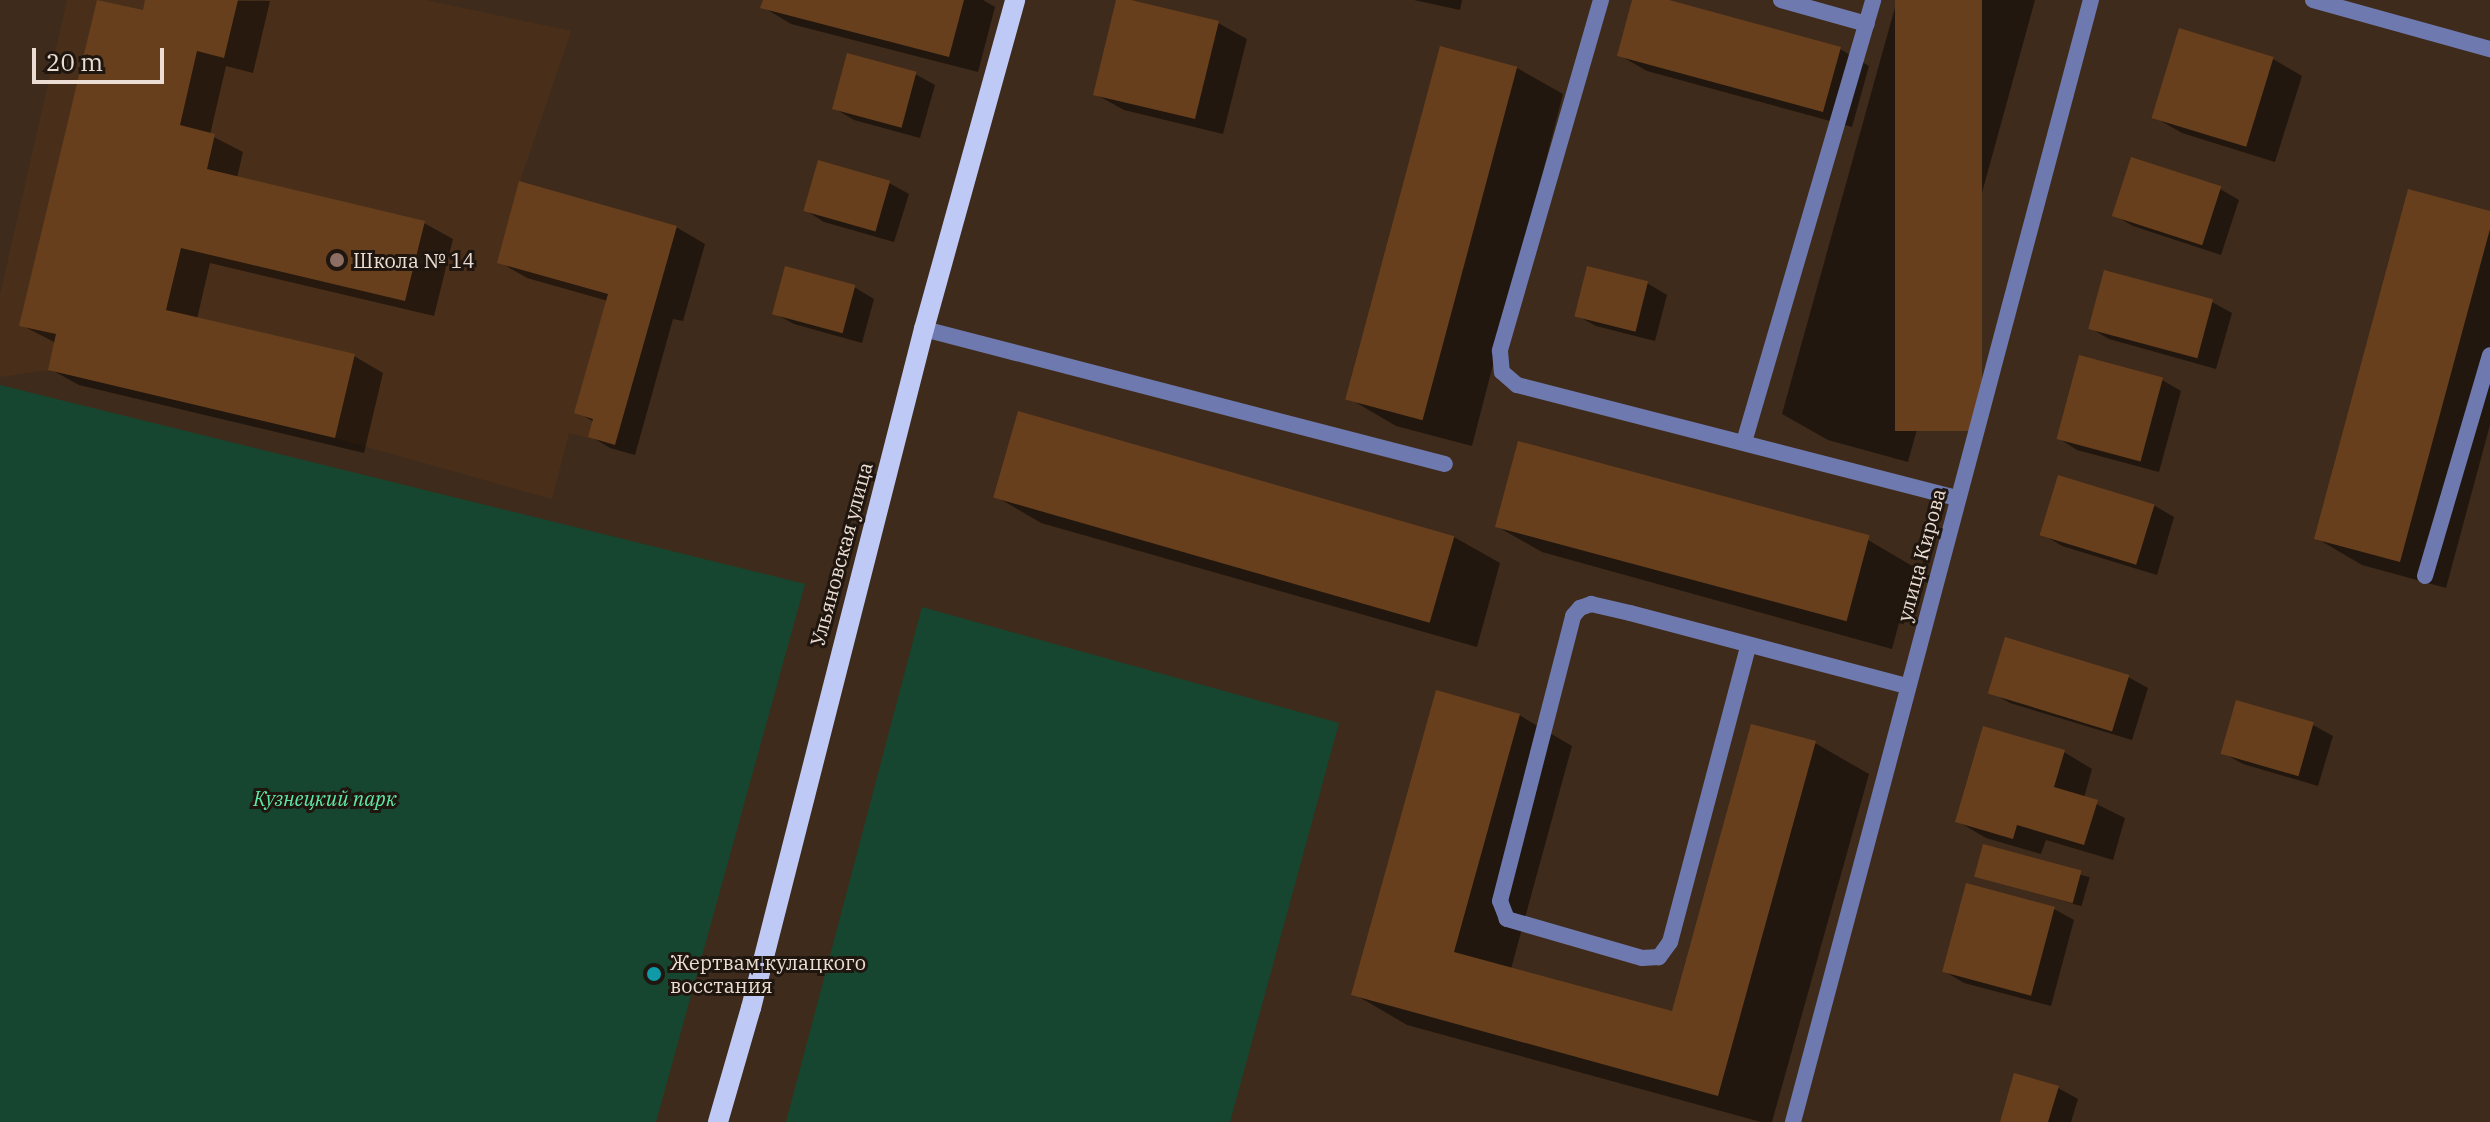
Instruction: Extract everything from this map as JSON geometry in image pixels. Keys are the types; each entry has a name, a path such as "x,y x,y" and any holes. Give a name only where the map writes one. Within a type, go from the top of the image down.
{"main road":[{"name":"Ульяновская улица","path":"718,1122 751,1008 924,329 1015,0"}],"street":[{"path":"1601,0 1500,351 1502,372 1517,385 1957,498"},
{"path":"1781,0 1867,24"},
{"path":"1744,442 1873,0"},
{"name":"улица Кирова","path":"1793,1122 2091,0"},
{"path":"2313,0 2490,49"},
{"path":"924,329 1445,464"},
{"path":"2425,576 2490,355"},
{"path":"1748,647 1670,942 1659,957 1642,958 1507,919 1500,901 1573,616 1580,608 1591,604 1604,607 1907,686"}],"shaded area":[{"name":"Школа № 14","path":"67,0 425,0 571,31 519,184 677,226 613,444 569,433 552,499 335,438 48,370 0,377 0,295"}],"green space":[{"name":"Кузнецкий парк","path":"0,385 805,584 656,1122 0,1122"},
{"path":"922,607 1339,723 1230,1122 786,1122"}],"building":[{"path":"97,0 143,10 145,0 238,0 224,58 197,51 180,125 215,134 207,169 425,221 405,301 181,248 166,310 355,354 335,438 48,370 56,334 19,326"},
{"path":"763,0 964,0 949,57 760,8"},
{"path":"1116,0 1131,0 1219,21 1195,119 1093,95"},
{"path":"1632,0 1669,0 1841,47 1823,112 1617,56"},
{"path":"1895,0 1982,0 1982,431 1895,431"},
{"path":"2179,28 2274,57 2246,147 2152,118"},
{"path":"1440,46 1517,67 1423,420 1345,400"},
{"path":"847,53 917,72 902,128 832,109"},
{"path":"2131,157 2221,186 2202,245 2112,216"},
{"path":"818,160 890,181 875,232 803,211"},
{"path":"519,181 677,226 615,445 588,437 593,419 574,413 608,294 497,263"},
{"path":"2408,189 2490,211 2490,229 2400,562 2314,539"},
{"path":"785,266 856,285 843,333 772,314"},
{"path":"1587,266 1648,281 1636,332 1574,316"},
{"path":"2104,270 2213,299 2197,358 2088,329"},
{"path":"2079,355 2163,378 2141,462 2056,439"},
{"path":"1018,411 1454,536 1430,623 993,498"},
{"path":"1518,441 1870,535 1847,621 1495,527"},
{"path":"2058,475 2155,505 2136,565 2040,535"},
{"path":"2005,637 2129,675 2112,731 1988,693"},
{"path":"1436,690 1520,714 1454,952 1672,1011 1751,724 1816,741 1718,1096 1351,995"},
{"path":"2236,700 2314,722 2298,776 2221,754"},
{"path":"1983,726 2065,750 2054,787 2098,800 2084,845 2017,825 2013,839 1955,822"},
{"path":"1983,844 2082,870 2073,903 1974,877"},
{"path":"1966,883 2055,907 2031,996 1942,972"},
{"path":"2014,1073 2059,1086 2048,1122 2000,1122"}],"place":[{"name":"Школа № 14","path":"337,260"},
{"name":"Жертвам кулацкого восстания","path":"654,974"}]}
